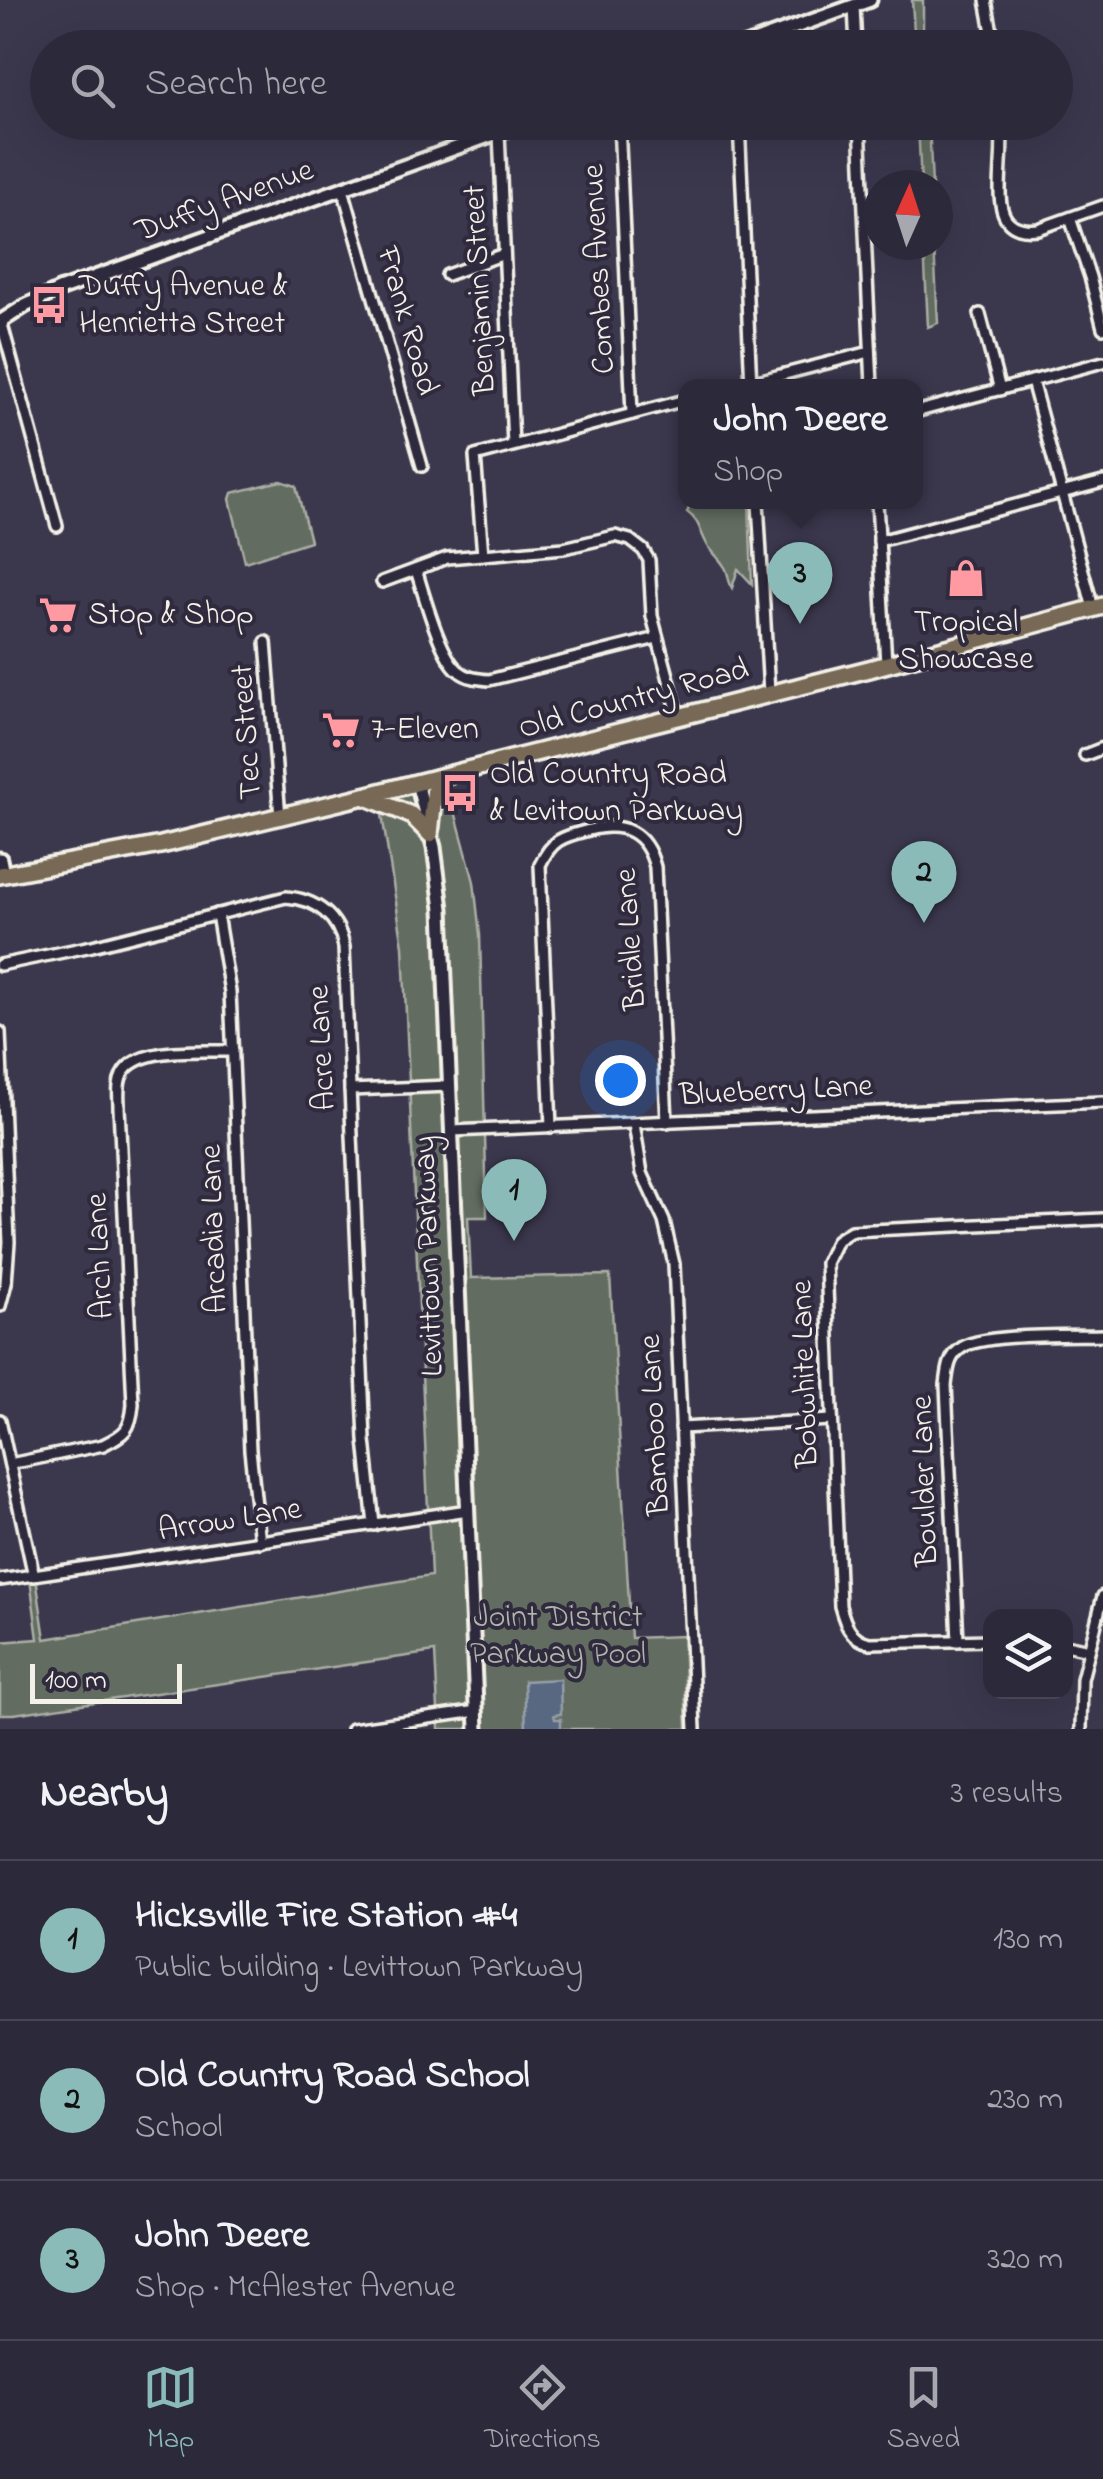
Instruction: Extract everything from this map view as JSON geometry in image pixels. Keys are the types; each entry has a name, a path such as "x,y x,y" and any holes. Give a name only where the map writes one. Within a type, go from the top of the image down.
{"main road":[{"name":"Old Country Road","path":"1,869 159,845 280,817 1098,607"},
{"path":"430,834 436,778"},
{"path":"364,796 410,815 430,834"}],"street":[{"path":"787,30 870,0"},
{"path":"986,0 992,30"},
{"path":"854,6 855,30"},
{"name":"Duffy Avenue","path":"1,322 59,290 480,140"},
{"name":"Benjamin Street","path":"499,140 513,445"},
{"name":"Combes Avenue","path":"619,140 632,414"},
{"path":"740,140 751,379"},
{"path":"861,140 872,379"},
{"path":"1001,140 1000,204 1012,225 1038,229 1103,206"},
{"name":"Frank Road","path":"343,189 422,466"},
{"path":"1070,218 1103,328"},
{"path":"446,275 504,254"},
{"path":"980,314 1000,390"},
{"path":"1,322 56,526"},
{"path":"773,379 870,352"},
{"path":"923,410 1103,362"},
{"path":"1032,381 1098,607"},
{"path":"483,555 475,456 678,402"},
{"path":"879,541 1103,482"},
{"path":"758,509 768,693"},
{"path":"877,509 886,664"},
{"path":"382,582 447,558 564,548 615,536 630,540 648,560 652,616 680,717"},
{"path":"416,570 447,658 458,671 470,677 488,680 657,638"},
{"name":"Tec Street","path":"266,642 280,817"},
{"path":"1085,755 1103,748"},
{"name":"Levittown Parkway","path":"417,783 442,909 478,1729"},
{"name":"Bridle Lane","path":"551,1128 540,865 557,841 611,826 628,830 644,842 652,852 655,867 667,1122"},
{"name":"Acre Lane","path":"0,965 275,899 311,902 333,920 344,947 366,1440 374,1524"},
{"name":"Arcadia Lane","path":"217,914 230,992 250,1450 260,1542"},
{"path":"0,1032 10,1242 0,1306"},
{"name":"Arch Lane","path":"10,1464 103,1445 128,1428 133,1404 119,1106 121,1077 129,1064 152,1054 232,1051"},
{"path":"350,1090 450,1086"},
{"name":"Blueberry Lane","path":"452,1132 1103,1102"},
{"name":"Bamboo Lane","path":"634,1124 642,1173 664,1221 674,1264 694,1729"},
{"name":"Bobwhite Lane","path":"983,1640 870,1644 856,1638 845,1624 840,1606 826,1263 832,1246 844,1234 868,1228 1103,1219"},
{"name":"Boulder Lane","path":"958,1641 948,1363 958,1350 979,1340 1103,1335"},
{"path":"0,1420 34,1576"},
{"path":"681,1428 832,1420"},
{"name":"Arrow Lane","path":"0,1580 468,1510"},
{"path":"1082,1729 1082,1679 1103,1596"},
{"path":"1073,1647 1089,1650"},
{"path":"352,1729 476,1710"}],"green space":[{"path":"912,0 923,0 923,30 914,30"},
{"path":"919,140 930,140 931,170 920,170"},
{"path":"925,260 935,260 938,323 928,327"},
{"path":"281,481 296,486 310,541 245,562 230,499 232,493"},
{"path":"749,509 752,584 738,569 732,588 726,568 687,512"},
{"name":"Joint District Parkway Pool","path":"446,778 474,882 480,935 487,1217 468,1217 471,1278 610,1275 631,1638 683,1636 687,1729 439,1729 435,1652 0,1714 0,1642 38,1639 30,1579 36,1578 45,1639 431,1576 403,946 379,796"}],"water":[{"path":"560,1679 561,1714 554,1715 561,1719 561,1729 526,1729 524,1681"}],"place":[{"name":"Duffy Avenue & Henrietta Street","path":"49,305"},
{"name":"Tropical Showcase","path":"966,578"},
{"name":"Stop & Shop","path":"58,615"},
{"name":"John Deere","path":"800,624"},
{"name":"7-Eleven","path":"341,730"},
{"name":"Old Country Road & Levitown Parkway","path":"460,793"},
{"name":"Old Country Road School","path":"924,923"},
{"name":"Hicksville Fire Station #4","path":"514,1241"}]}
